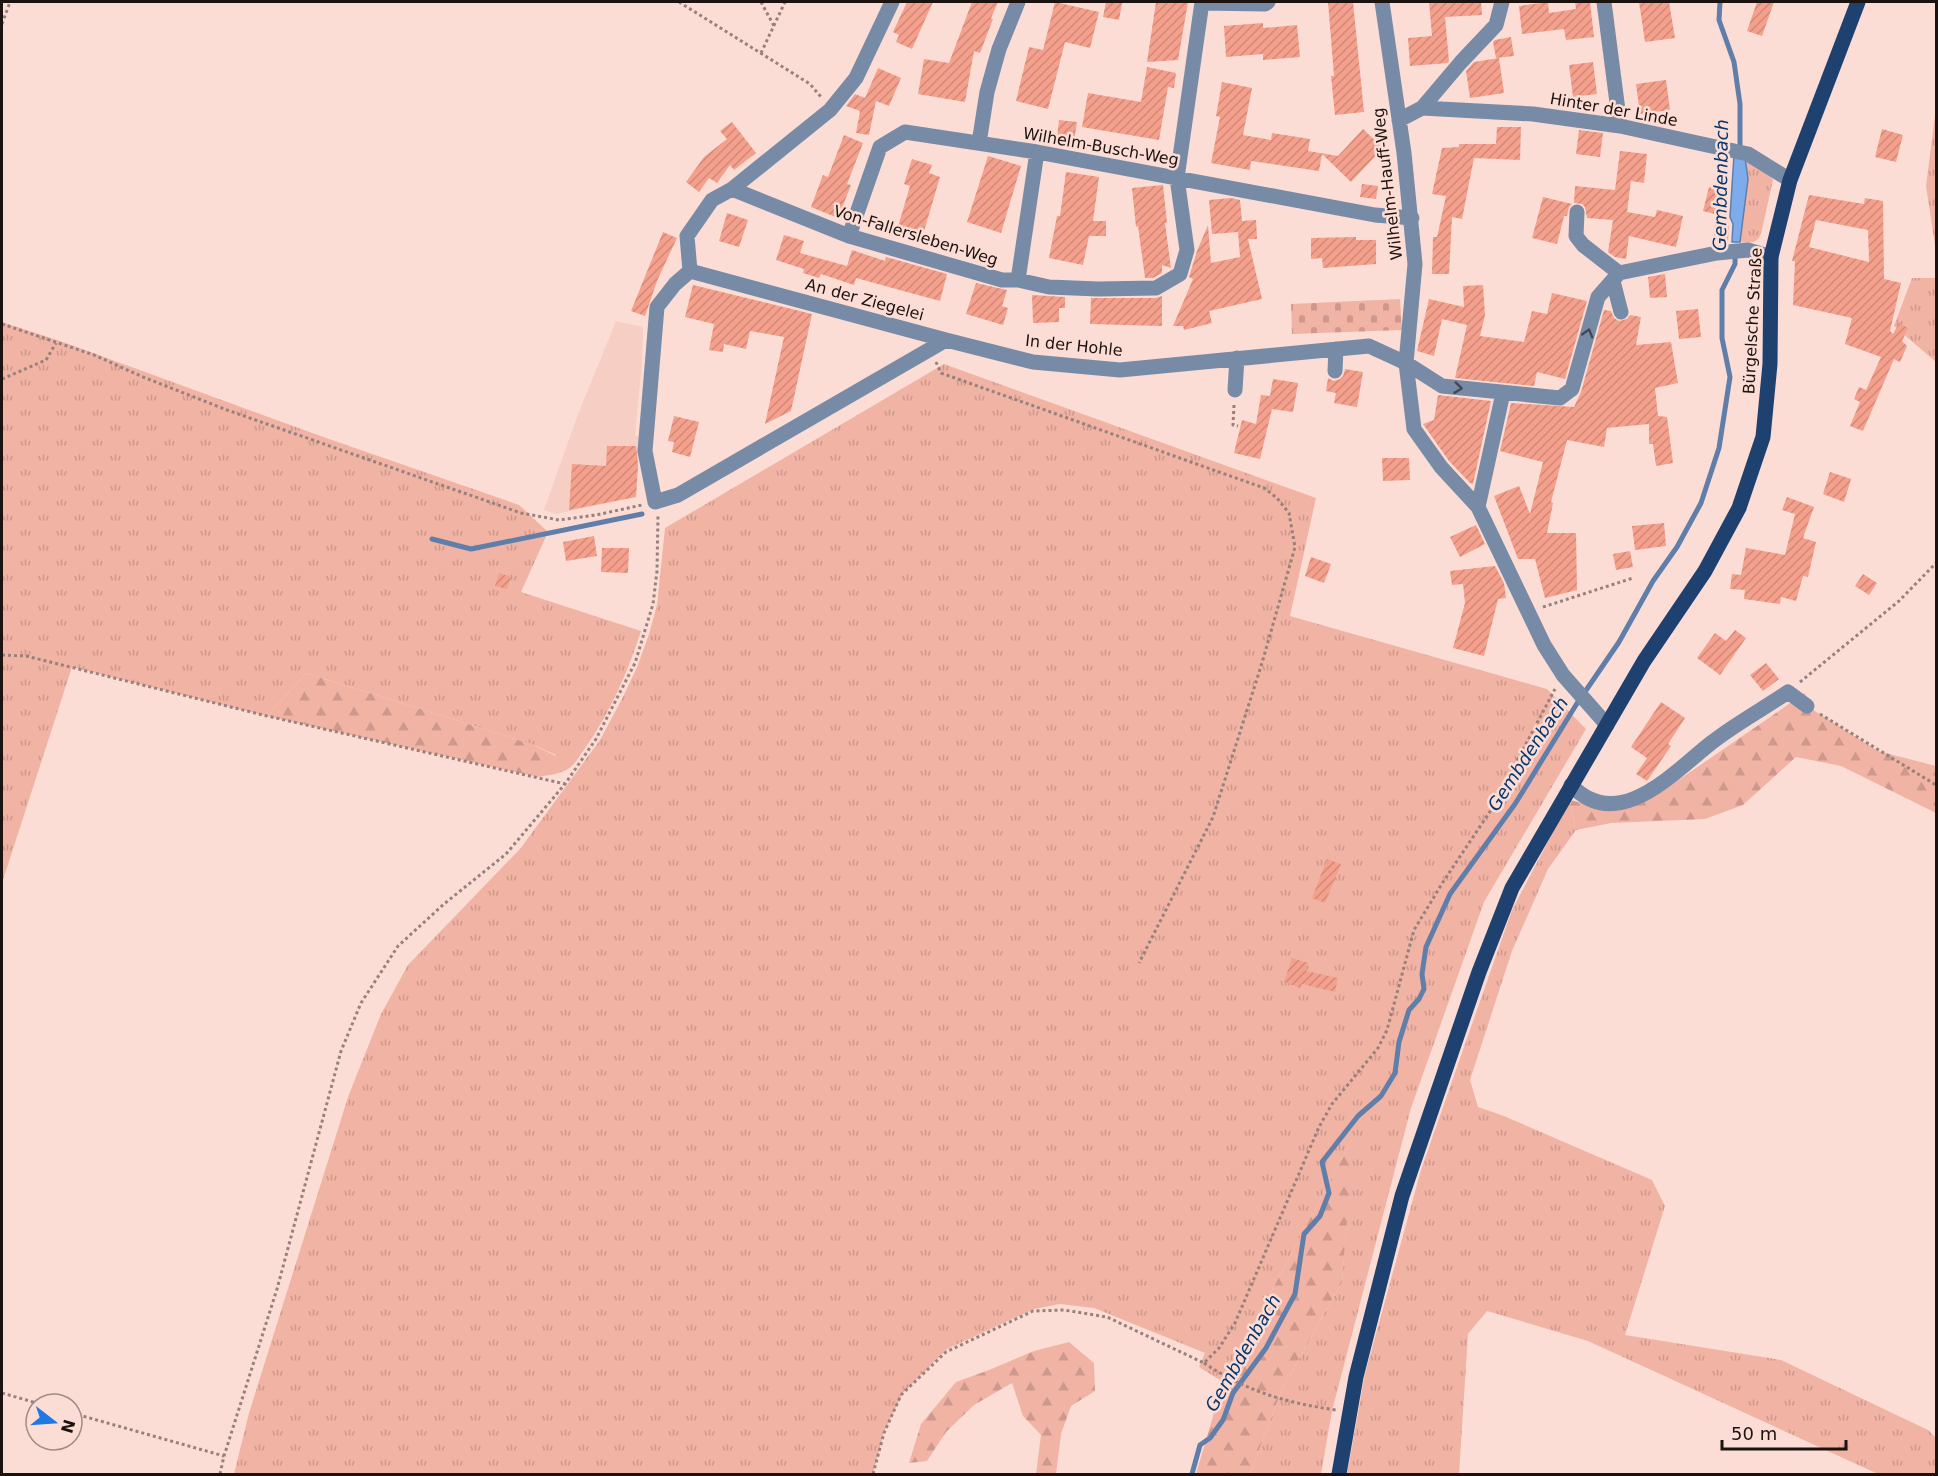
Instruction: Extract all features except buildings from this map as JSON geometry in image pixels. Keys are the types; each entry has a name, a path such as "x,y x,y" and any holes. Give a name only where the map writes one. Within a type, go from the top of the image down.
{"main road":[{"name":"Bürgelsche Straße","path":"1339,1474 1356,1377 1402,1196 1479,972 1512,888 1644,661 1705,571 1739,508 1763,437 1770,364 1771,257 1790,180 1858,2"}],"street":[{"path":"892,2 856,78 830,110 732,189 712,200 687,237 690,271 675,284 657,307 645,451 655,502 678,495 946,340"},
{"path":"979,143 987,92 999,49 1018,2"},
{"path":"1202,2 1265,4 1268,2"},
{"name":"Von-Fallersleben-Weg","path":"732,189 849,236 1002,280 1018,280 1049,287 1156,288 1180,274 1187,250 1177,178 1202,2"},
{"name":"Wilhelm-Hauff-Weg","path":"1382,2 1412,218 1415,264 1406,363 1414,429 1441,467 1478,507 1544,645 1567,679 1607,725"},
{"path":"1399,120 1422,108 1496,25 1502,2"},
{"path":"1604,2 1620,126"},
{"name":"Hinter der Linde","path":"1422,108 1533,114 1620,126 1741,152 1790,180"},
{"name":"Wilhelm-Busch-Weg","path":"849,236 880,147 905,132 1037,153 1375,215 1412,218"},
{"name":"Von-Fallersleben-Weg","path":"1018,280 1037,153"},
{"path":"1577,212 1576,236 1616,277 1621,312"},
{"path":"1616,277 1717,253 1748,250 1771,257"},
{"name":"An der Ziegelei","path":"690,271 946,340"},
{"name":"In der Hohle","path":"946,340 1033,362 1120,370 1369,346 1406,363 1442,386 1560,398 1572,389 1598,297 1616,277"},
{"path":"1335,371 1336,349"},
{"path":"1235,390 1237,357"},
{"path":"1478,507 1503,393"},
{"path":"1571,785 1578,794 1600,802 1621,804 1669,779 1713,741 1788,692 1807,706"}],"path":[{"path":"2,24 10,2"},
{"path":"679,2 810,84 830,110"},
{"path":"761,2 774,26"},
{"path":"761,53 785,2"},
{"path":"2,324 94,356 228,410 521,513 559,520 596,515 655,502 659,534 653,604 635,663 596,739 565,784 506,854 444,904 398,946 361,1003 341,1051 277,1289 220,1474"},
{"path":"2,379 46,360 56,343"},
{"path":"930,349 941,373 1264,488 1289,513 1295,547 1262,663 1213,818 1139,963"},
{"path":"1235,390 1233,424 1238,426"},
{"path":"1788,692 1899,601 1936,564"},
{"path":"1527,612 1633,578"},
{"path":"2,655 26,656 267,716 565,784"},
{"path":"1204,1363 1219,1348 1235,1323 1318,1127 1332,1104 1378,1048 1387,1030 1414,930 1491,810 1567,679"},
{"path":"1807,706 1936,785"},
{"path":"873,1474 884,1433 901,1395 946,1352 1034,1311 1064,1310 1107,1317 1204,1363 1247,1388 1298,1405 1350,1412"},
{"path":"2,1393 24,1399"},
{"path":"84,1416 224,1456"}],"shaded area":[{"path":"616,321 643,327 635,436 640,436 636,497 556,514 544,510 577,417"}],"green space":[{"path":"1936,107 1936,252 1926,186"},
{"path":"1745,158 1769,172 1773,180 1761,234 1757,240 1750,243 1740,242 1748,179"},
{"path":"1912,278 1936,278 1936,362 1894,326"},
{"path":"1400,299 1402,330 1292,334 1291,304"},
{"path":"2,322 519,505 548,532 521,592 641,631 611,706 576,762 564,771 538,777 556,755 531,744 306,673 267,716 72,667 2,883"},
{"path":"944,364 1316,498 1290,616 1547,689 1586,729 1484,902 1411,1108 1332,1411 1321,1474 1250,1474 1282,1389 1342,1282 1353,1138 1223,1382 1199,1367 1205,1353 1094,1308 1060,1304 1034,1309 947,1349 903,1393 884,1432 873,1474 234,1474 249,1413 348,1097 381,1014 408,965 520,849 600,740 638,665 649,634 657,605 665,528"},
{"path":"306,673 531,744 556,756 538,777 267,716"},
{"path":"1805,693 1807,706 1878,751 1936,766 1936,813 1841,766 1796,757 1743,805 1705,819 1611,823 1576,830 1570,800 1612,811 1667,788"},
{"path":"1570,800 1576,830 1548,869 1512,951 1470,1080 1478,1107 1652,1180 1665,1206 1625,1335 1781,1360 1928,1430 1936,1438 1936,1474 1878,1474 1588,1341 1487,1311 1468,1334 1459,1474 1347,1474 1365,1374 1421,1170 1512,910"},
{"path":"1354,1136 1342,1282 1282,1389 1250,1474 1196,1474 1223,1382"},
{"path":"1069,1342 1094,1363 1095,1391 1071,1406 1061,1434 1056,1474 1036,1474 1041,1435 1023,1416 1012,1383 974,1405 946,1432 927,1461 909,1463 921,1424 956,1382 1034,1351"}],"water":[{"path":"1734,155 1745,158 1748,179 1740,242 1732,242 1733,224 1730,217"}],"waterway":[{"name":"Gembdenbach","path":"1720,2 1719,20 1734,62 1740,104 1740,151"},
{"name":"Gembdenbach","path":"1192,1474 1200,1445 1210,1438 1223,1420 1233,1393 1266,1348 1295,1294 1304,1234 1320,1216 1329,1193 1322,1162 1358,1116 1381,1096 1395,1073 1399,1042 1409,1010 1424,989 1422,974 1426,947 1450,894 1515,804 1576,705 1619,642 1701,503 1719,448 1730,377 1722,338 1722,290 1735,264 1735,253"},
{"path":"432,539 471,549 642,514"}]}
